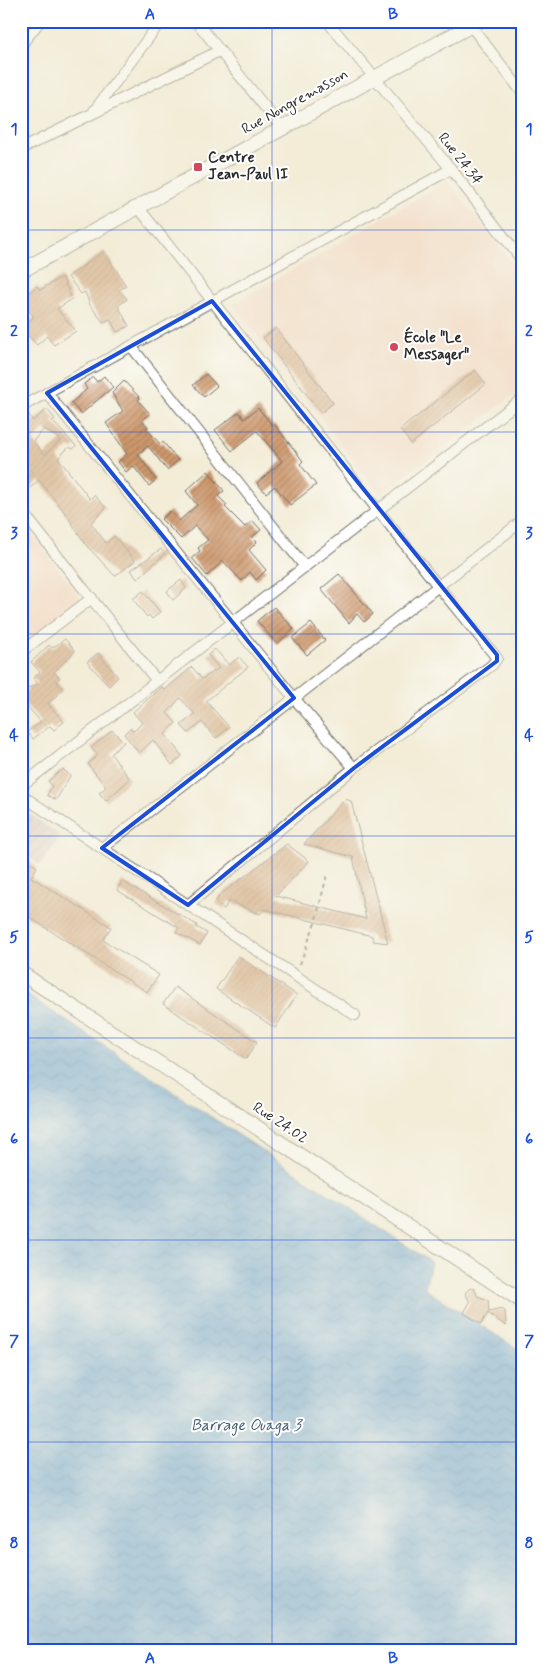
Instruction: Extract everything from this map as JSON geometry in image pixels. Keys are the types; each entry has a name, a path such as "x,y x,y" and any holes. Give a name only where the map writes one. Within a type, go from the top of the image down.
{"street":[{"path":"21,45 40,21"},
{"path":"93,113 161,21"},
{"path":"196,21 281,127"},
{"name":"Rue 24.34","path":"327,21 451,170 522,260"},
{"path":"475,24 522,92"},
{"name":"Rue Nongremasson","path":"21,271 281,127 475,24"},
{"path":"21,149 219,50"},
{"path":"21,408 451,170"},
{"path":"138,207 438,586 497,655 497,661 354,768 188,905"},
{"path":"131,346 305,566"},
{"path":"47,393 294,698 354,768"},
{"path":"21,786 522,399"},
{"path":"21,510 158,681"},
{"path":"102,848 522,521"},
{"path":"21,652 92,598"},
{"path":"21,795 355,1015"},
{"name":"Rue 24.02","path":"21,973 522,1301"}],"path":[{"path":"294,975 303,959 315,923 327,875"}],"highlighted area":[{"path":"212,301 497,655 497,661 354,768 188,905 102,848 294,698 47,393"}],"shaded area":[{"name":"École \"Le Messager\"","path":"447,181 522,274 522,389 380,495 233,304"},
{"path":"21,522 87,604 21,655"},
{"path":"21,808 61,836 40,865 21,852"}],"water":[{"name":"Barrage Ouaga 3","path":"21,991 431,1262 425,1289 522,1352 522,1650 21,1650"}],"building":[{"path":"104,251 126,286 119,290 127,299 118,306 129,326 117,332 110,319 103,322 90,305 85,292 81,294 68,277"},
{"path":"62,277 72,299 57,309 76,331 54,345 47,336 37,345 21,328 34,317 23,304 26,300 23,297 37,286 40,290"},
{"path":"276,328 333,403 321,413 263,338"},
{"path":"475,370 486,384 411,444 400,430"},
{"path":"206,374 217,386 204,397 193,385"},
{"path":"104,376 113,387 81,414 71,403 87,389 84,384 93,377 97,382"},
{"path":"124,381 140,398 138,400 150,414 142,420 148,427 146,428 160,444 163,442 178,460 167,470 148,446 138,454 156,480 149,486 133,466 126,472 118,462 127,454 106,423 123,411 112,393"},
{"path":"258,408 273,426 275,425 303,461 300,464 316,485 290,505 275,486 266,493 257,483 282,461 257,431 232,451 215,430 239,412 244,419"},
{"path":"47,409 55,419 52,421 76,446 73,449 69,447 58,458 90,499 94,495 106,508 91,523 106,543 114,536 135,561 115,576 86,545 66,514 39,480 21,496 21,484 33,473 21,461 21,414 27,412 33,421","holes":["44,429 61,440 45,455 33,441"]},
{"path":"208,471 224,491 218,496 227,505 225,507 245,527 253,521 261,530 252,537 257,542 249,550 266,570 256,580 250,572 242,581 223,561 207,576 192,558 200,551 198,548 208,540 195,526 181,539 161,519 170,511 179,521 197,505 186,491"},
{"path":"161,549 165,554 137,579 131,570"},
{"path":"339,574 373,614 364,622 357,614 349,623 321,589"},
{"path":"181,580 186,588 173,600 167,591"},
{"path":"143,591 160,612 152,619 149,615 147,617 133,599"},
{"path":"274,607 294,629 277,644 257,621"},
{"path":"311,623 325,640 307,655 292,638"},
{"path":"65,639 75,651 54,672 60,678 56,681 63,689 48,704 64,722 54,730 50,726 33,739 27,732 41,722 26,705 21,710 21,696 28,690 26,689 38,684 33,678 40,672 31,662 49,645 52,648"},
{"path":"215,649 229,665 239,657 248,667 206,701 229,727 216,738 202,722 188,733 181,725 195,714 180,698 167,713 176,723 165,734 182,756 172,765 153,740 139,753 124,734 130,728 134,731 142,723 133,712 162,687 165,690 192,667 202,679 219,668 208,655"},
{"path":"98,653 118,677 109,686 87,662"},
{"path":"112,730 124,742 111,754 130,779 106,801 99,793 106,787 88,764 98,755 91,748"},
{"path":"63,769 70,776 56,800 47,795 52,786 48,781"},
{"path":"345,799 351,801 388,943 373,941 372,936 264,909 260,914 229,901 224,909 215,903 220,895 287,844 309,861 276,896 366,919 353,857 304,844"},
{"path":"21,856 37,867 31,877 111,927 103,940 159,975 147,992 21,912"},
{"path":"122,881 197,925 196,927 207,933 200,945 176,932 179,928 117,890"},
{"path":"238,956 297,995 275,1028 216,989"},
{"path":"175,987 257,1042 246,1059 163,1004"},
{"path":"470,1288 475,1289 477,1296 488,1300 489,1312 501,1309 505,1311 506,1326 488,1313 481,1324 464,1313 470,1302 465,1293"}],"place":[{"name":"Centre Jean-Paul II","path":"198,167"},
{"name":"École \"Le Messager\"","path":"394,347"}]}
